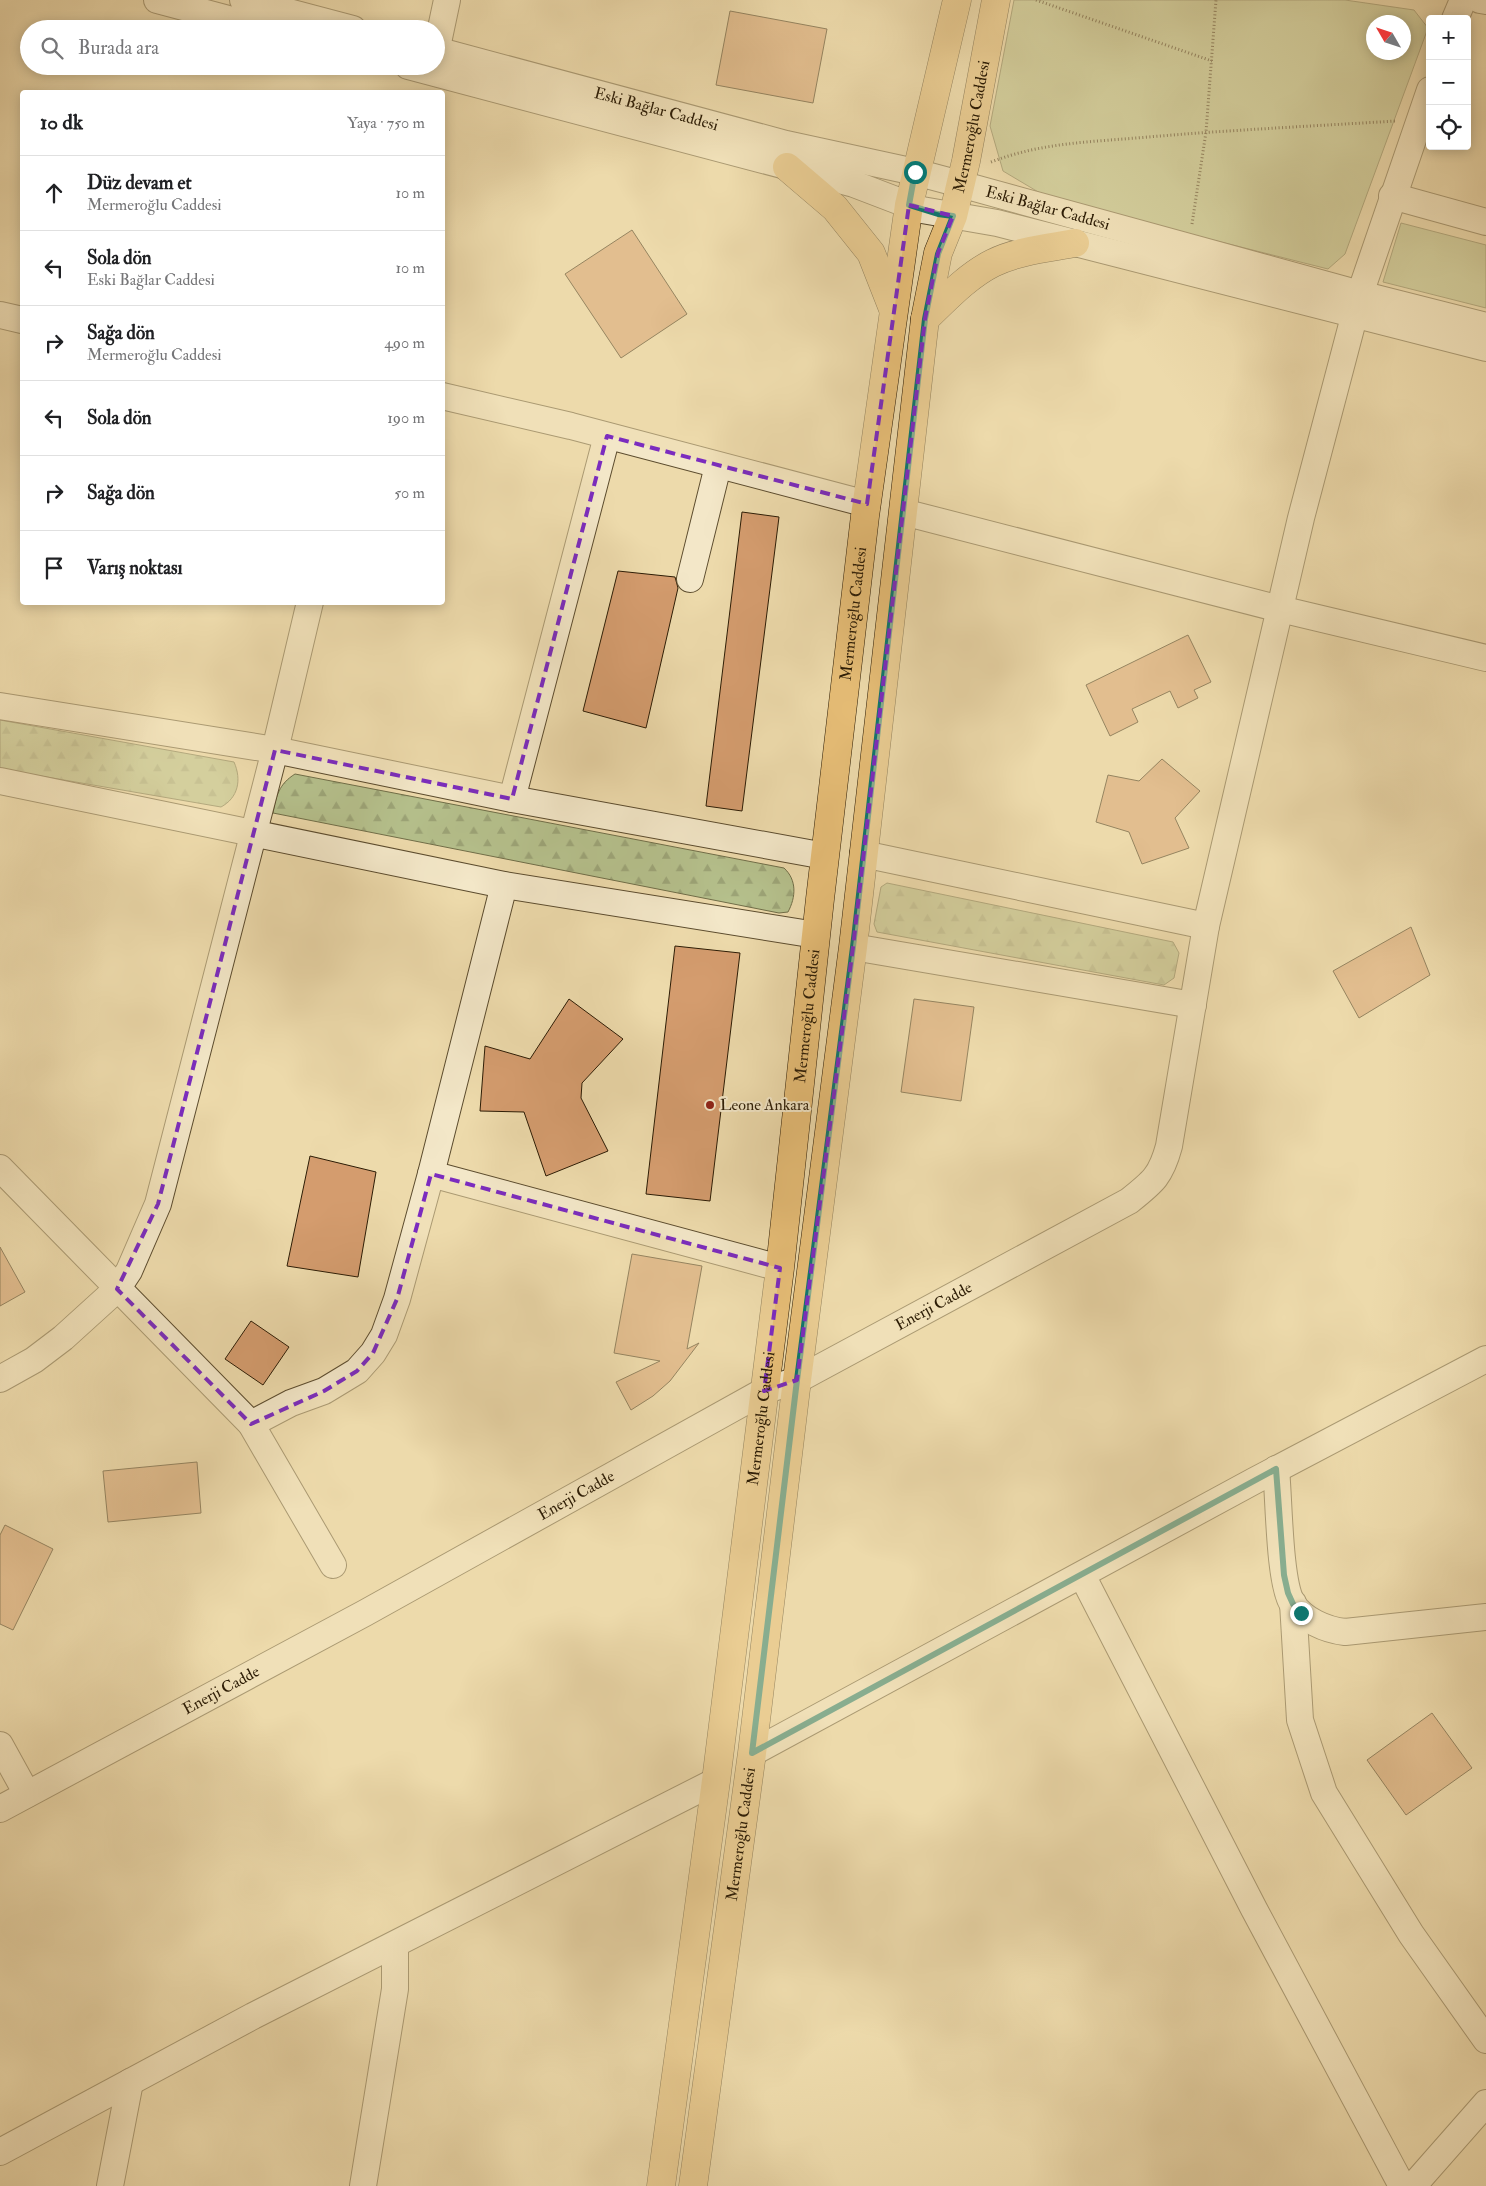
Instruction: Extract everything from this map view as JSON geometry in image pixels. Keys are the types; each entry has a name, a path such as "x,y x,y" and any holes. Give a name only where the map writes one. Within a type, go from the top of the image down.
{"main road":[{"name":"Mermeroğlu Caddesi","path":"661,2186 716,1781 780,1268 816,935 867,504 909,205 915,172 957,0"},
{"name":"Mermeroğlu Caddesi","path":"693,2186 752,1753 797,1380 853,947 925,319 938,254 953,216 996,0"},
{"path":"787,167 835,208 872,253 894,311"},
{"path":"925,319 959,286 993,263 1033,250 1075,243"}],"street":[{"path":"157,0 232,20"},
{"path":"243,0 319,20"},
{"path":"442,20 447,0"},
{"path":"1457,15 1463,0"},
{"path":"1480,0 1486,1"},
{"name":"Eski Bağlar Caddesi","path":"445,67 915,172 960,184 1188,247 1486,348"},
{"name":"Eski Bağlar Caddesi","path":"445,68 787,167 854,184 938,214 997,223 1075,243 1357,304 1486,326"},
{"name":"Enerji Cadde","path":"0,1809 365,1612 764,1392 797,1380 1130,1201 1152,1183 1164,1166 1169,1146 1206,926 1301,518 1357,304 1392,196 1426,101"},
{"path":"1392,196 1486,222"},
{"path":"0,315 20,320"},
{"path":"445,397 607,436 867,504"},
{"path":"512,798 607,436"},
{"path":"690,579 718,466"},
{"path":"903,512 1280,610 1486,658"},
{"path":"0,1379 34,1360 63,1338 117,1289 128,1271 158,1204 275,750 309,605"},
{"path":"0,706 275,750 512,798 825,856"},
{"path":"0,781 504,885 816,935"},
{"path":"863,854 1206,926"},
{"path":"251,1424 291,1404 324,1392 357,1371 373,1353 384,1335 397,1299 431,1174 504,885"},
{"path":"853,947 1193,1006"},
{"path":"0,1168 251,1424 333,1565"},
{"path":"431,1174 780,1268"},
{"path":"752,1753 1276,1469 1485,1360"},
{"path":"1276,1469 1284,1575 1288,1593 1293,1604 1301,1613 1316,1624 1331,1631 1345,1632 1486,1617"},
{"path":"1082,1575 1254,1909 1402,2186"},
{"path":"1293,1604 1300,1720 1324,1793 1411,1934 1485,2036"},
{"path":"0,1745 27,1794"},
{"path":"0,2152 253,2016 716,1781"},
{"path":"362,2186 396,1989 395,1945"},
{"path":"110,2186 130,2082"},
{"path":"1413,2186 1486,2103"}],"path":[{"path":"1036,0 1212,61"},
{"path":"1188,247 1206,132 1216,0"},
{"path":"960,184 991,162 1046,145 1206,132 1419,120"}],"highlighted area":[{"path":"909,205 953,216 938,253 925,319 853,947 797,1380 764,1391 780,1268 431,1174 397,1299 373,1353 357,1371 324,1391 251,1424 117,1289 158,1204 275,750 512,799 607,436 867,504"}],"green space":[{"path":"1014,0 1345,0 1414,10 1426,25 1426,33 1345,254 1328,269 1050,199 1003,171 990,126"},
{"path":"1401,223 1486,245 1486,308 1383,282"},
{"path":"0,720 234,762 238,775 237,788 231,799 221,807 0,769"},
{"path":"295,774 784,868 793,883 793,900 788,912 779,913 273,813 279,791 285,782"},
{"path":"887,883 1173,942 1179,953 1174,978 1164,985 877,932 874,924 881,887"}],"building":[{"path":"730,11 827,29 813,103 716,85"},
{"path":"632,230 687,314 621,358 565,274"},
{"path":"742,512 779,517 742,811 706,806"},
{"path":"618,571 675,577 678,588 646,728 583,711"},
{"path":"1188,635 1211,682 1194,690 1198,698 1178,708 1170,691 1132,709 1138,722 1110,736 1086,685"},
{"path":"1162,759 1200,791 1175,818 1189,848 1142,864 1129,832 1096,822 1108,775 1139,781"},
{"path":"1411,927 1430,975 1359,1018 1333,971"},
{"path":"675,946 740,953 710,1201 646,1194"},
{"path":"569,999 623,1039 582,1083 581,1098 608,1151 546,1176 524,1112 480,1111 485,1046 530,1059"},
{"path":"914,999 974,1007 961,1101 901,1092"},
{"path":"310,1156 376,1172 358,1277 287,1266"},
{"path":"0,1247 25,1292 0,1306"},
{"path":"632,1254 702,1266 687,1349 699,1343 670,1381 653,1396 631,1410 616,1382 660,1361 614,1353"},
{"path":"251,1321 289,1347 263,1385 225,1359"},
{"path":"197,1462 201,1513 108,1522 103,1471"},
{"path":"5,1525 53,1549 13,1630 0,1624 0,1535"},
{"path":"1432,1713 1472,1768 1406,1815 1367,1760"}],"place":[{"name":"Leone Ankara","path":"710,1105"}],"route":[{"path":"915,172 909,205 922,210 953,216 938,254 925,319 853,947 797,1380 752,1753 846,1704 1276,1469 1284,1575 1288,1593 1293,1604 1301,1613"}]}
